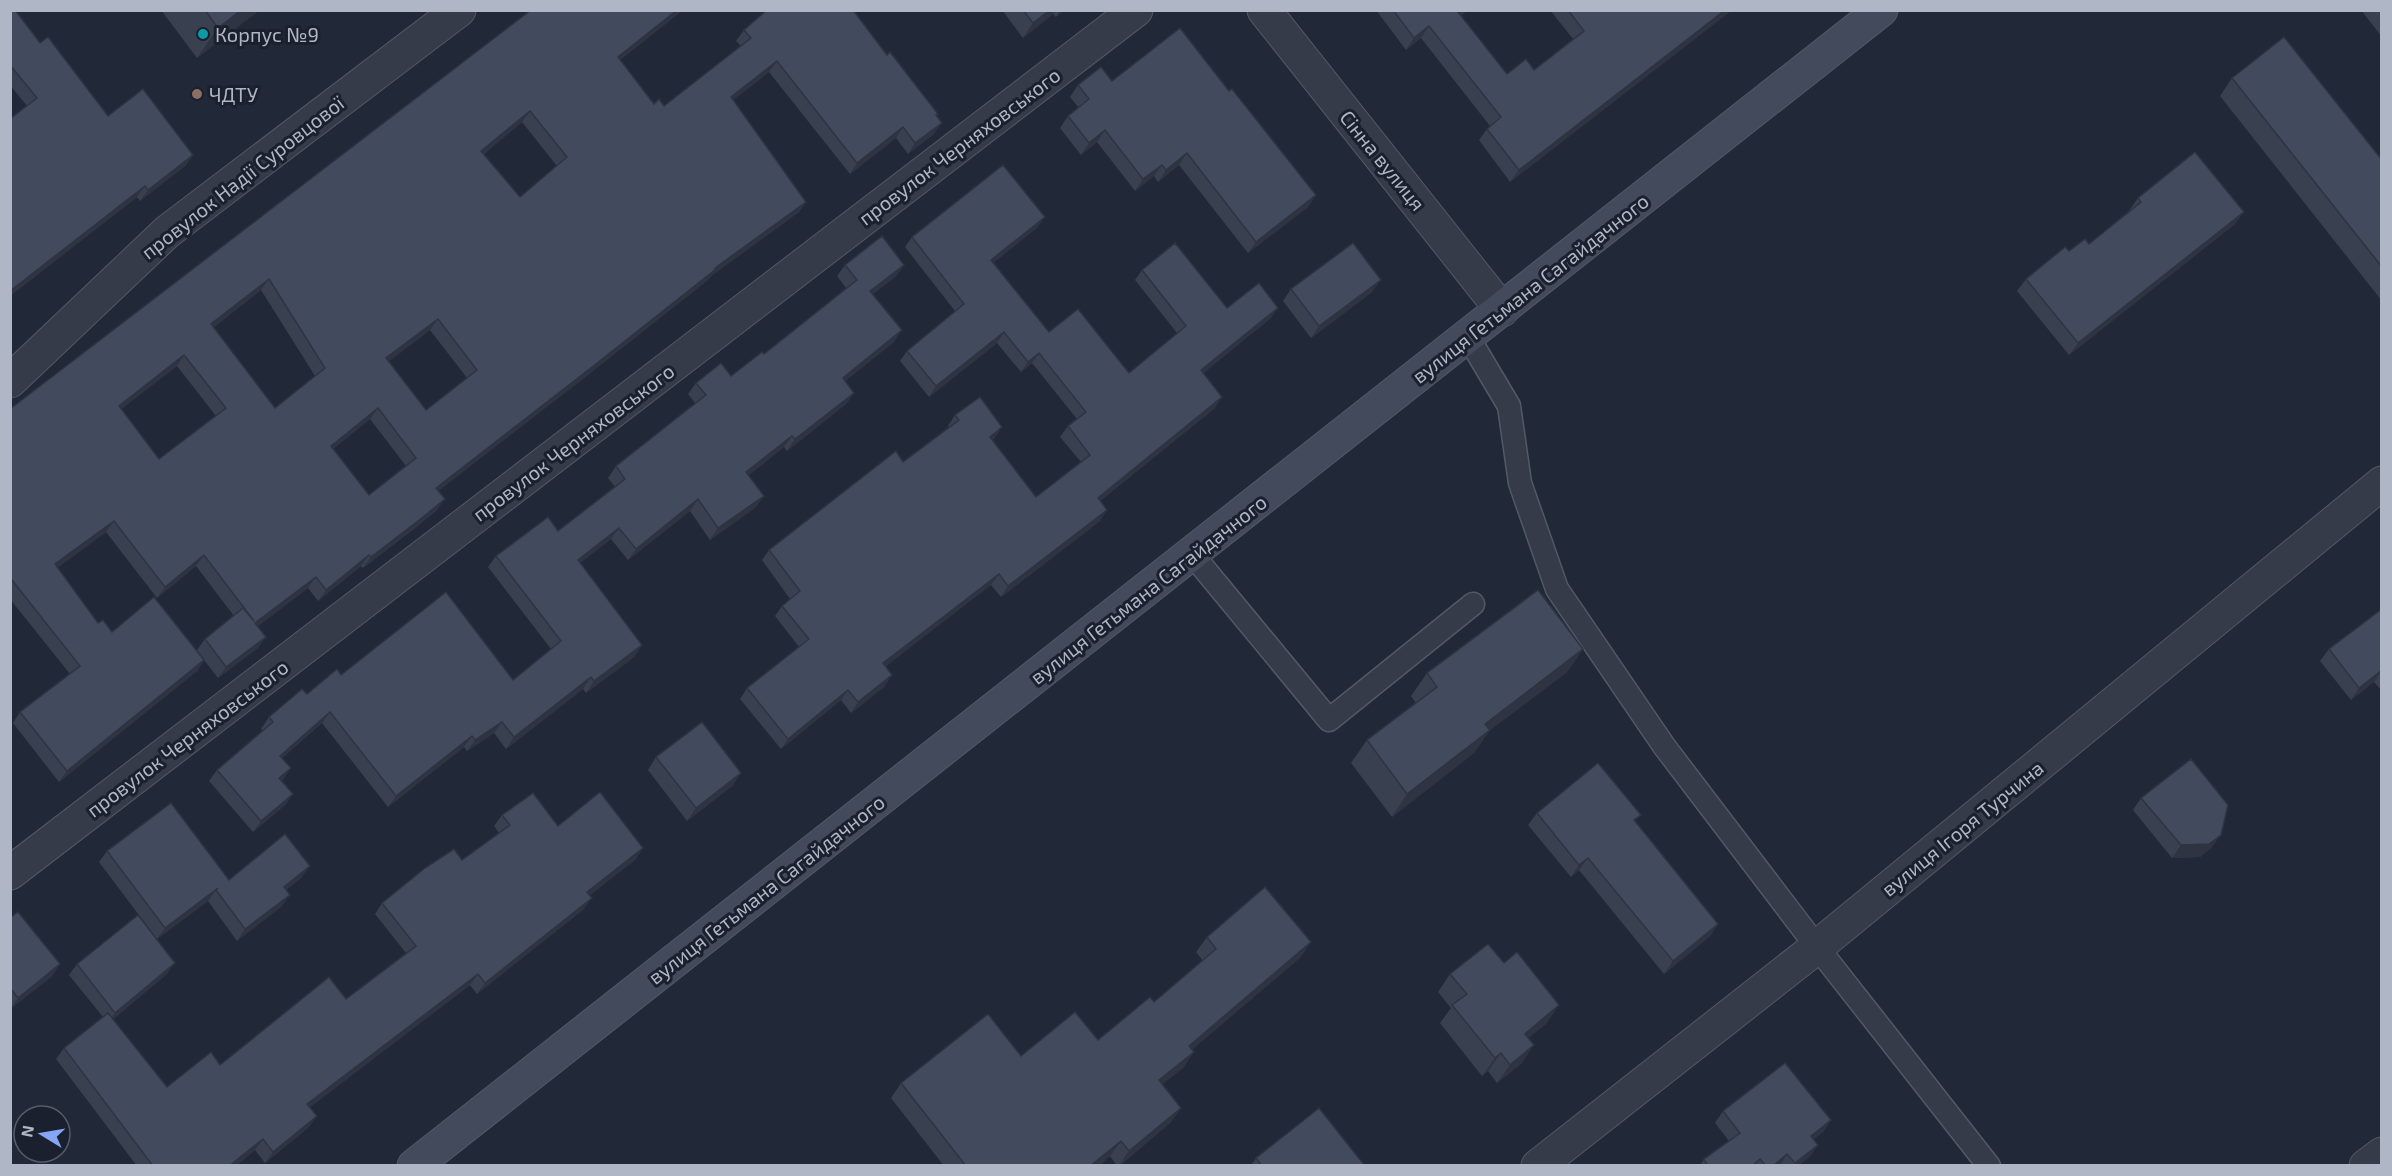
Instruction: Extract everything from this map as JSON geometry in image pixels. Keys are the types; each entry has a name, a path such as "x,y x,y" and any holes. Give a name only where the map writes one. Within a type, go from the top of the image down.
{"main road":[{"name":"вулиця Гетьмана Сагайдачного","path":"414,1166 1881,10"}],"street":[{"name":"провулок Надії Суровцової","path":"10,381 166,232 459,10"},
{"name":"провулок Черняховського","path":"10,873 1136,10"},
{"name":"Сінна вулиця","path":"1264,10 1502,310"},
{"name":"вулиця Ігоря Турчина","path":"1538,1166 1817,947 2382,483"},
{"path":"2367,1166 2382,1154"}],"lane":[{"path":"1468,337 1509,406 1520,483 1557,589 1664,746 1817,947 1989,1166"},
{"path":"1192,554 1329,720 1473,604"}],"building":[{"path":"10,10 15,10 40,43 48,37 108,116 143,89 193,155 148,190 145,186 10,291 10,119 37,98 10,65"},
{"path":"205,10 241,10 218,28"},
{"path":"531,10 677,10 618,57 654,104 659,99 664,106 751,38 744,30 767,10 853,10 887,55 890,52 938,114 936,115 942,123 915,143 903,127 857,163 777,61 731,97 806,202 715,268 436,488 445,499 371,557 369,555 326,590 316,577 255,623 266,637 226,667 205,639 243,608 254,621 204,555 165,587 114,521 55,564 98,623 103,620 112,632 154,597 204,660 67,771 20,712 80,666 12,580 10,581 10,409","holes":["530,111 567,157 520,197 481,151","269,279 325,368 275,408 211,324","438,319 477,370 426,410 386,358","184,355 226,408 159,459 119,406","378,408 416,458 369,495 331,446"]},
{"path":"1023,10 1050,10 1033,23"},
{"path":"1393,10 1461,10 1458,12 1507,74 1526,59 1534,70 1584,31 1568,10 1725,10 1519,170 1487,129 1501,117 1429,26 1414,38"},
{"path":"1180,28 1229,91 1232,89 1316,195 1256,242 1187,153 1166,170 1162,165 1143,179 1105,130 1089,143 1068,116 1089,99 1078,85 1101,67 1112,81"},
{"path":"2284,37 2382,160 2382,267 2232,78"},
{"path":"2195,152 2244,212 2078,343 2026,279 2065,247 2069,251 2085,239 2089,244 2141,202 2138,198"},
{"path":"1003,165 1045,217 991,260 1049,332 1078,309 1129,373 1186,326 1142,270 1175,243 1227,308 1259,283 1278,308 1201,370 1222,397 1098,498 1107,510 1008,586 999,574 883,663 892,675 858,702 848,690 788,739 747,688 809,639 782,606 800,591 769,550 896,451 903,462 959,420 955,415 980,397 1002,427 990,437 1036,497 1090,455 1068,426 1086,412 1039,353 1028,362 1004,332 936,386 907,351 964,304 912,237"},
{"path":"882,236 904,265 870,291 902,330 843,378 854,393 795,439 792,436 746,472 764,496 718,528 698,499 636,549 619,528 578,560 642,645 594,681 591,677 514,737 502,722 475,740 472,736 396,796 330,712 280,756 291,768 279,778 293,794 261,821 217,770 273,722 269,717 302,689 307,694 337,669 341,675 446,592 513,680 561,641 496,556 548,517 558,531 625,479 616,466 706,395 696,383 721,363 731,376 762,352 764,354 857,280 845,265"},
{"path":"1353,243 1381,280 1319,326 1291,289"},
{"path":"1538,590 1583,649 1485,724 1490,730 1407,794 1367,740 1437,687 1427,673"},
{"path":"2382,609 2382,670 2359,688 2329,649"},
{"path":"702,722 741,773 696,808 656,757"},
{"path":"2191,759 2228,805 2221,835 2209,844 2181,845 2141,798"},
{"path":"1598,763 1641,815 1634,820 1718,924 1673,961 1588,858 1579,865 1537,813"},
{"path":"600,792 643,848 587,892 592,898 485,983 478,974 307,1104 317,1116 273,1152 263,1139 229,1166 153,1166 64,1048 108,1013 167,1087 211,1052 220,1065 329,977 346,999 416,946 382,903 425,868 454,849 462,860 510,825 502,815 533,793 558,826"},
{"path":"171,803 229,880 285,834 310,866 284,887 290,895 245,929 216,890 218,888 165,928 107,851"},
{"path":"1265,887 1311,942 1189,1046 1194,1052 1159,1080 1181,1108 1129,1151 1121,1141 1090,1166 966,1166 901,1083 988,1014 1021,1056 1075,1012 1098,1040 1150,997 1154,1002 1216,949 1207,937"},
{"path":"18,912 60,964 18,998 10,988 10,918"},
{"path":"138,915 175,963 115,1013 77,964"},
{"path":"1488,944 1504,963 1517,952 1559,1005 1525,1034 1534,1045 1510,1065 1501,1053 1495,1058 1452,1005 1467,994 1450,974"},
{"path":"1785,1063 1831,1120 1811,1136 1818,1145 1795,1163 1787,1154 1773,1166 1766,1166 1760,1159 1752,1166 1708,1166 1704,1159 1740,1133 1723,1111"},
{"path":"1319,1108 1365,1166 1262,1166 1256,1158"}],"place":[{"name":"Корпус №9","path":"203,34"},
{"name":"ЧДТУ","path":"197,94"}]}
